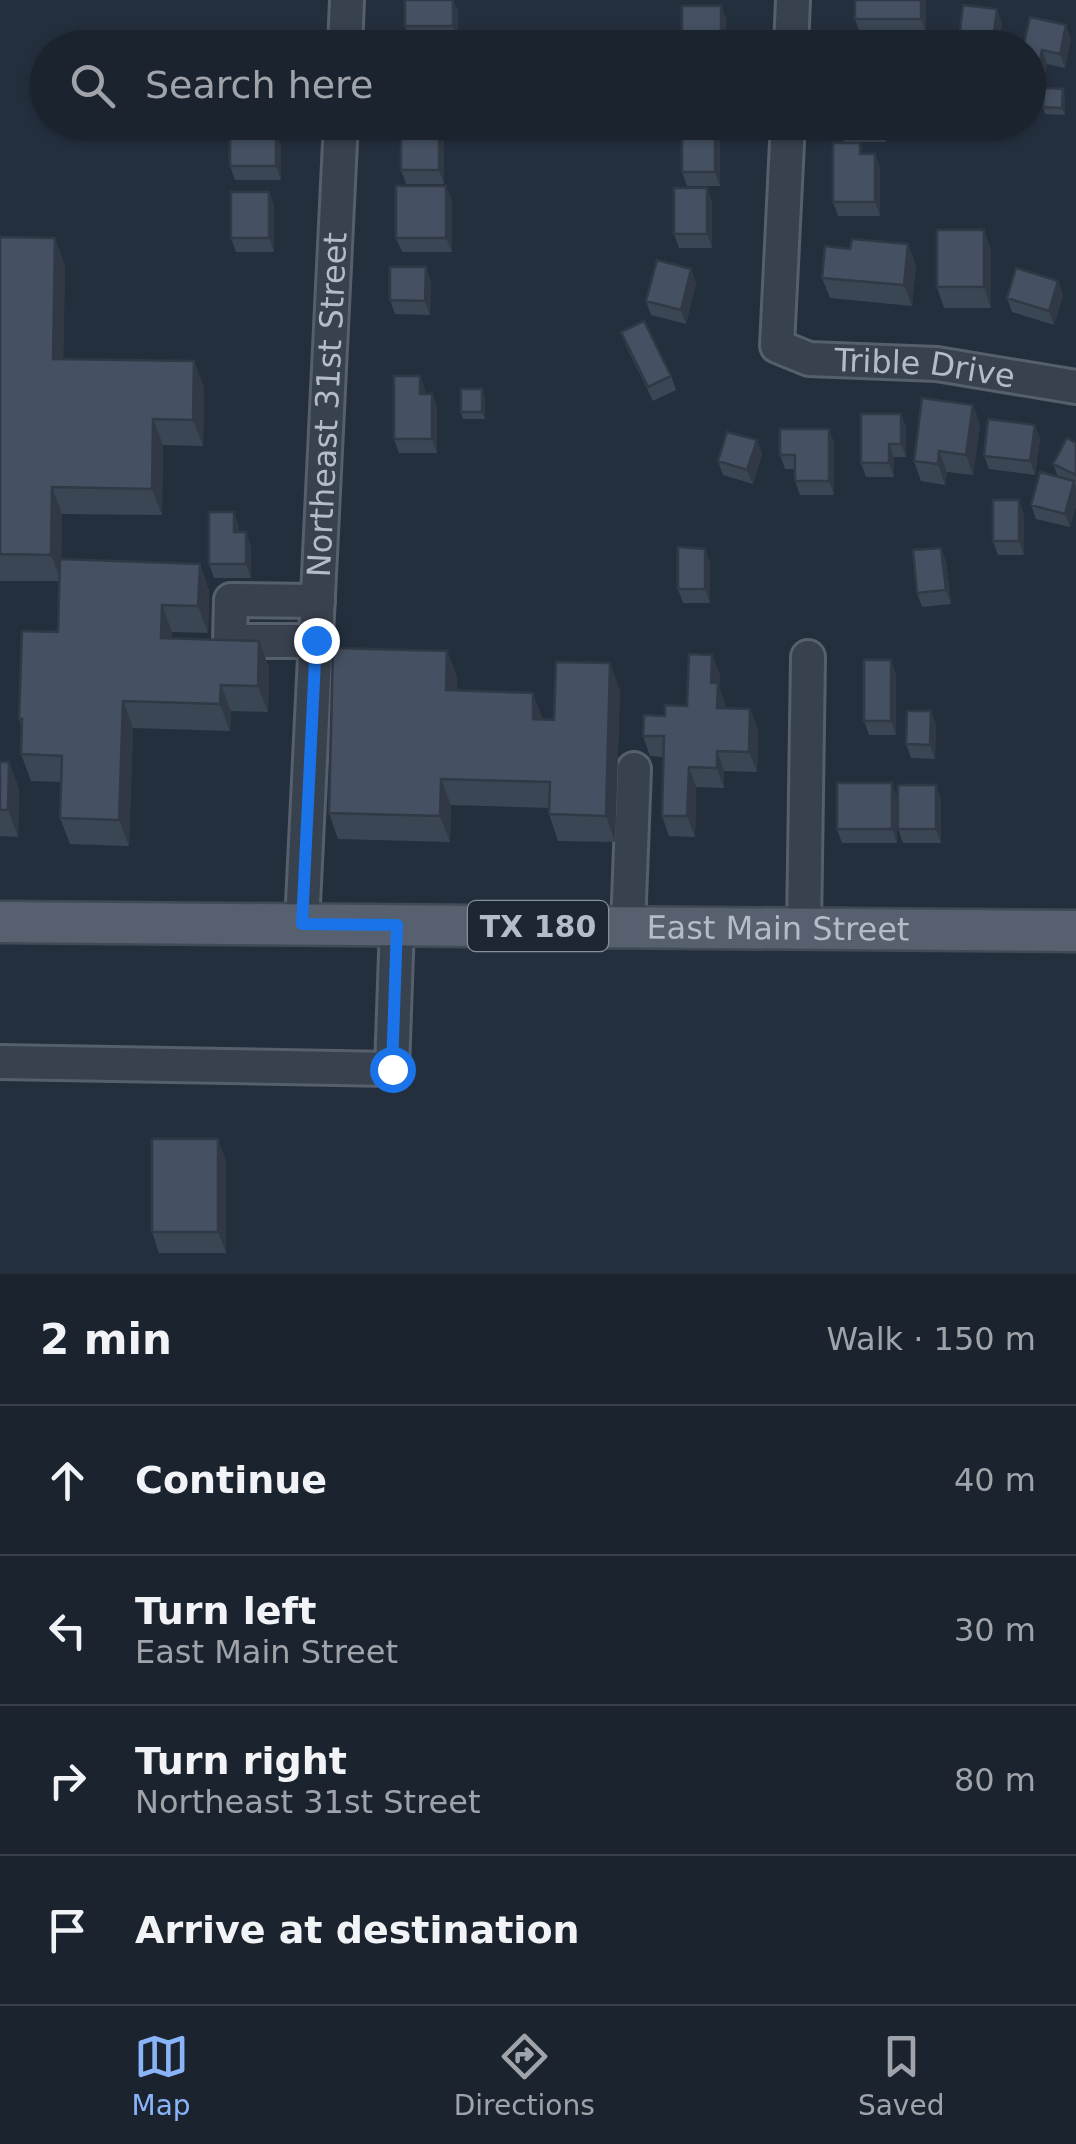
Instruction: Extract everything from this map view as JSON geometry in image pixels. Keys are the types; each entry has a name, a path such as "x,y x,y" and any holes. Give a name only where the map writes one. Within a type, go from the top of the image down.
{"main road":[{"name":"East Main Street","path":"0,922 1076,931"}],"street":[{"path":"346,30 347,0"},
{"path":"792,30 793,0"},
{"name":"Northeast 31st Street","path":"302,924 340,140"},
{"name":"Trible Drive","path":"787,140 777,346 809,359 937,364 1076,387"},
{"path":"316,640 230,640 231,600 318,600"},
{"path":"804,928 808,657"},
{"path":"628,927 634,769"},
{"path":"0,1062 392,1069 397,925"}],"building":[{"path":"405,0 453,0 453,26 405,26"},
{"path":"855,0 921,0 921,19 855,19"},
{"path":"963,5 997,9 994,30 960,30"},
{"path":"682,6 721,6 721,30 682,30"},
{"path":"1030,17 1066,25 1060,54 1046,51 1046,30 1027,30"},
{"path":"1046,88 1063,89 1062,108 1046,107"},
{"path":"230,140 276,140 276,166 230,166"},
{"path":"401,140 439,140 439,170 401,170"},
{"path":"682,140 715,140 715,172 682,172"},
{"path":"833,143 860,143 860,154 875,154 875,202 833,202"},
{"path":"396,186 446,186 446,238 396,238"},
{"path":"674,188 707,188 707,234 674,234"},
{"path":"231,192 269,192 269,238 231,238"},
{"path":"937,230 984,230 984,287 937,287"},
{"path":"0,237 55,238 53,359 194,361 193,420 153,419 152,489 52,487 51,555 0,554"},
{"path":"852,239 908,244 904,285 822,278 825,246 850,249"},
{"path":"657,260 691,269 681,310 646,301"},
{"path":"390,267 426,267 425,301 390,300"},
{"path":"1016,268 1058,281 1049,311 1007,298"},
{"path":"644,321 671,376 648,387 621,332"},
{"path":"394,376 420,376 420,394 432,394 432,439 394,439"},
{"path":"461,389 482,389 482,412 461,412"},
{"path":"922,398 973,405 966,455 939,451 938,464 914,461"},
{"path":"861,414 901,414 901,444 889,444 889,463 861,463"},
{"path":"988,419 1035,425 1030,461 984,456"},
{"path":"780,429 829,429 829,481 795,481 795,455 780,455"},
{"path":"727,432 757,440 747,470 718,461"},
{"path":"1067,438 1076,443 1076,475 1053,464"},
{"path":"1040,472 1074,481 1065,514 1031,505"},
{"path":"993,500 1019,500 1019,541 993,541"},
{"path":"209,512 234,512 234,532 246,532 246,564 209,564"},
{"path":"678,547 705,549 705,589 678,589"},
{"path":"941,548 946,590 917,593 913,550"},
{"path":"60,559 200,564 198,606 162,605 161,638 259,641 258,686 221,685 220,704 123,701 119,820 60,818 62,756 21,754 22,631 58,632"},
{"path":"333,648 447,651 446,690 533,693 533,719 554,720 556,662 610,663 606,816 549,814 550,782 441,779 440,816 329,813"},
{"path":"689,654 712,655 711,683 718,683 717,708 750,709 749,752 717,751 717,768 689,767 687,816 662,816 664,736 643,736 644,715 665,716 665,705 687,706"},
{"path":"864,660 891,660 891,721 864,721"},
{"path":"907,711 931,711 930,745 906,744"},
{"path":"0,762 9,762 8,810 0,810"},
{"path":"837,783 892,783 892,829 837,829"},
{"path":"898,785 936,785 936,829 898,829"},
{"path":"152,1139 218,1139 218,1232 152,1232"}],"route":[{"path":"316,640 302,924 397,925 392,1069"}]}
